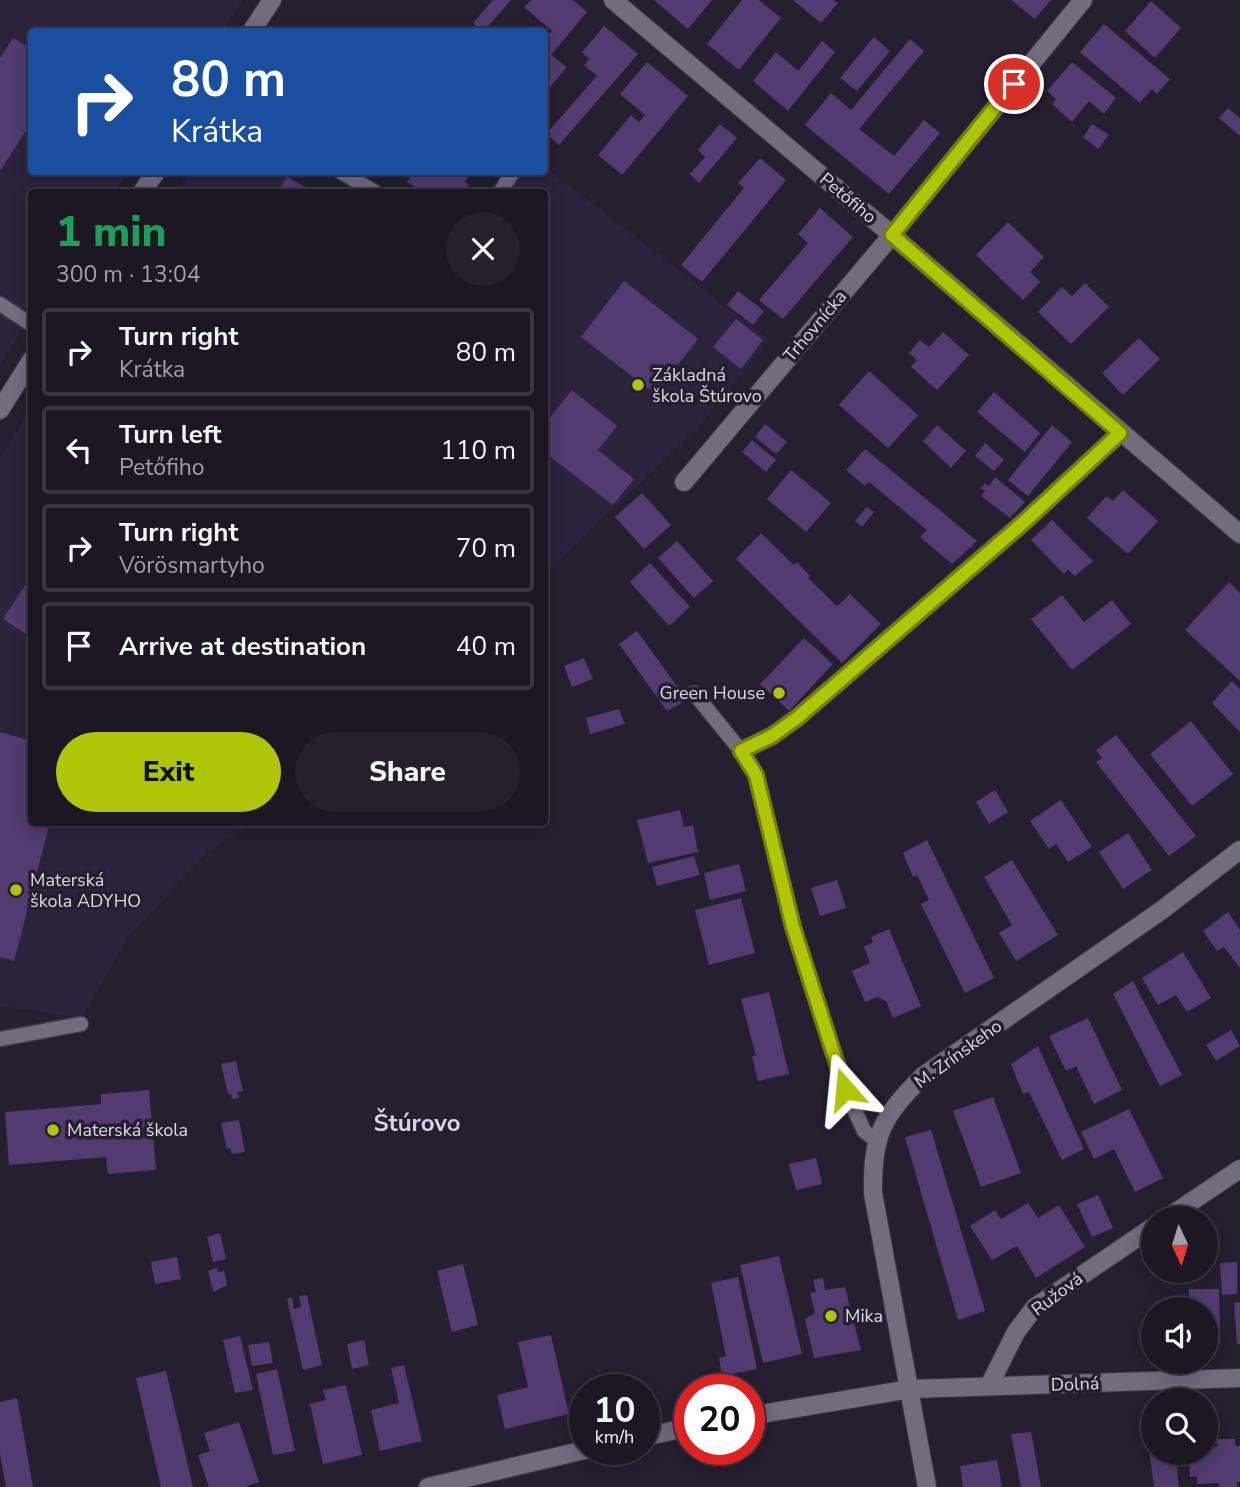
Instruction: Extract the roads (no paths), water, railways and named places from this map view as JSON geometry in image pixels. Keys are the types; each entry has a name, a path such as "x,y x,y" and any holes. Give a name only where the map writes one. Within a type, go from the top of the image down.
{"street":[{"path":"254,28 272,0"},
{"name":"Petőfiho","path":"613,0 1240,534"},
{"name":"Trhovnícka","path":"684,482 892,235 1083,0"},
{"path":"0,410 28,365"},
{"path":"741,751 772,736 797,718 1024,522 1120,433"},
{"name":"M. Zrínskeho","path":"927,1487 873,1194 877,1141 896,1104 923,1076 1162,910 1240,850"},
{"path":"1185,1206 1240,1169"},
{"name":"Ružová","path":"989,1386 1016,1332 1035,1307 1141,1235"},
{"name":"Dolná","path":"765,1413 909,1389 1240,1378"},
{"path":"428,1487 569,1454"}],"lane":[{"path":"346,175 370,189"},
{"path":"0,304 28,322"},
{"path":"694,693 741,751 756,775 793,927 845,1089 864,1131 877,1141"},
{"path":"0,1039 81,1024"}],"place":[{"name":"Základná škola Štúrovo","path":"638,385"},
{"name":"Green House","path":"779,693"},
{"name":"Materská škola ADYHO","path":"16,890"},
{"name":"Materská škola","path":"53,1130"},
{"name":"Mika","path":"831,1316"}],"district":[{"name":"Štúrovo","path":"417,1123"}]}
